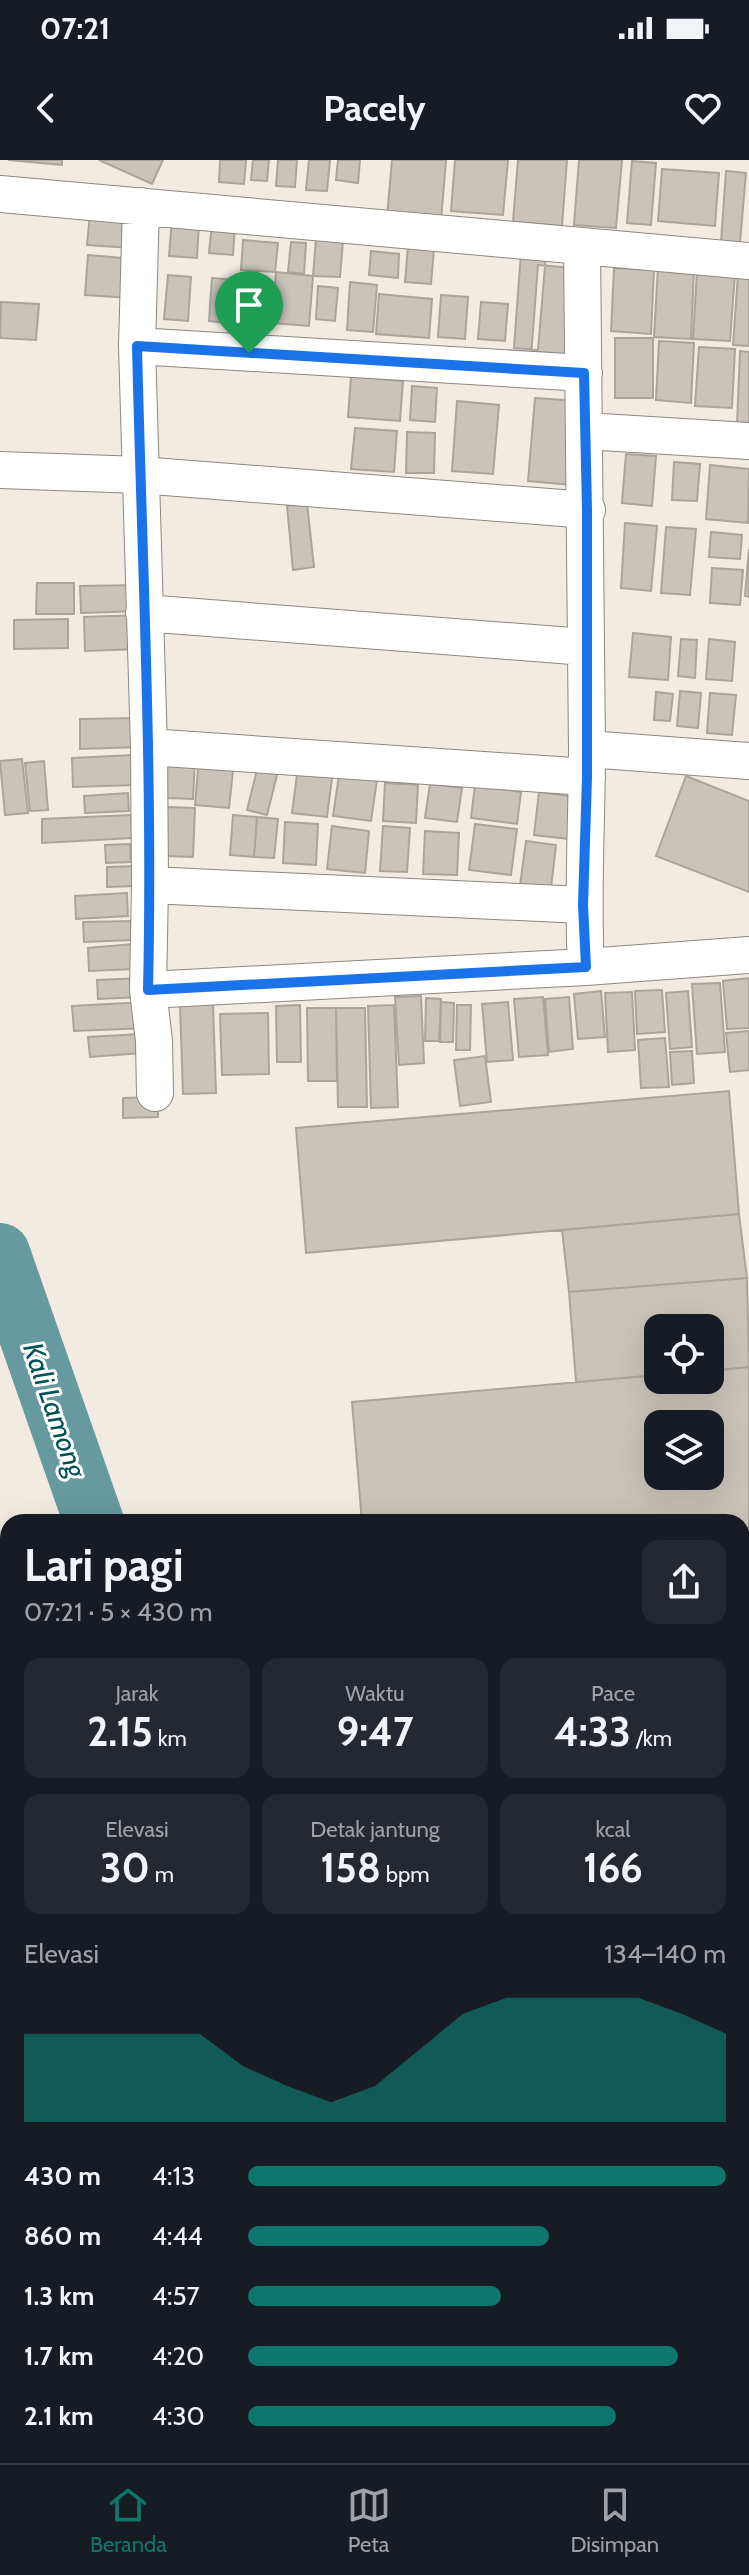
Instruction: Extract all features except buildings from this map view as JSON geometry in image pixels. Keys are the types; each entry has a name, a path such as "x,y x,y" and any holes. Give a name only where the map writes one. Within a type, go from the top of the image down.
{"street":[{"path":"0,194 749,261"},
{"path":"141,206 137,346 149,747 148,990 154,1041 155,1093"},
{"path":"582,246 587,510 587,763 583,905 586,967"},
{"path":"137,346 584,373"},
{"path":"585,431 749,441"},
{"path":"0,470 140,475 587,510"},
{"path":"144,613 585,647"},
{"path":"149,747 587,763 749,761"},
{"path":"150,885 583,905"},
{"path":"148,990 586,967 749,955"}],"waterway":[{"name":"Kali Lamong","path":"0,1253 91,1514"}],"route":[{"path":"137,346 249,353 584,373 587,777 583,905 586,967 148,990 149,747 137,346"}]}
